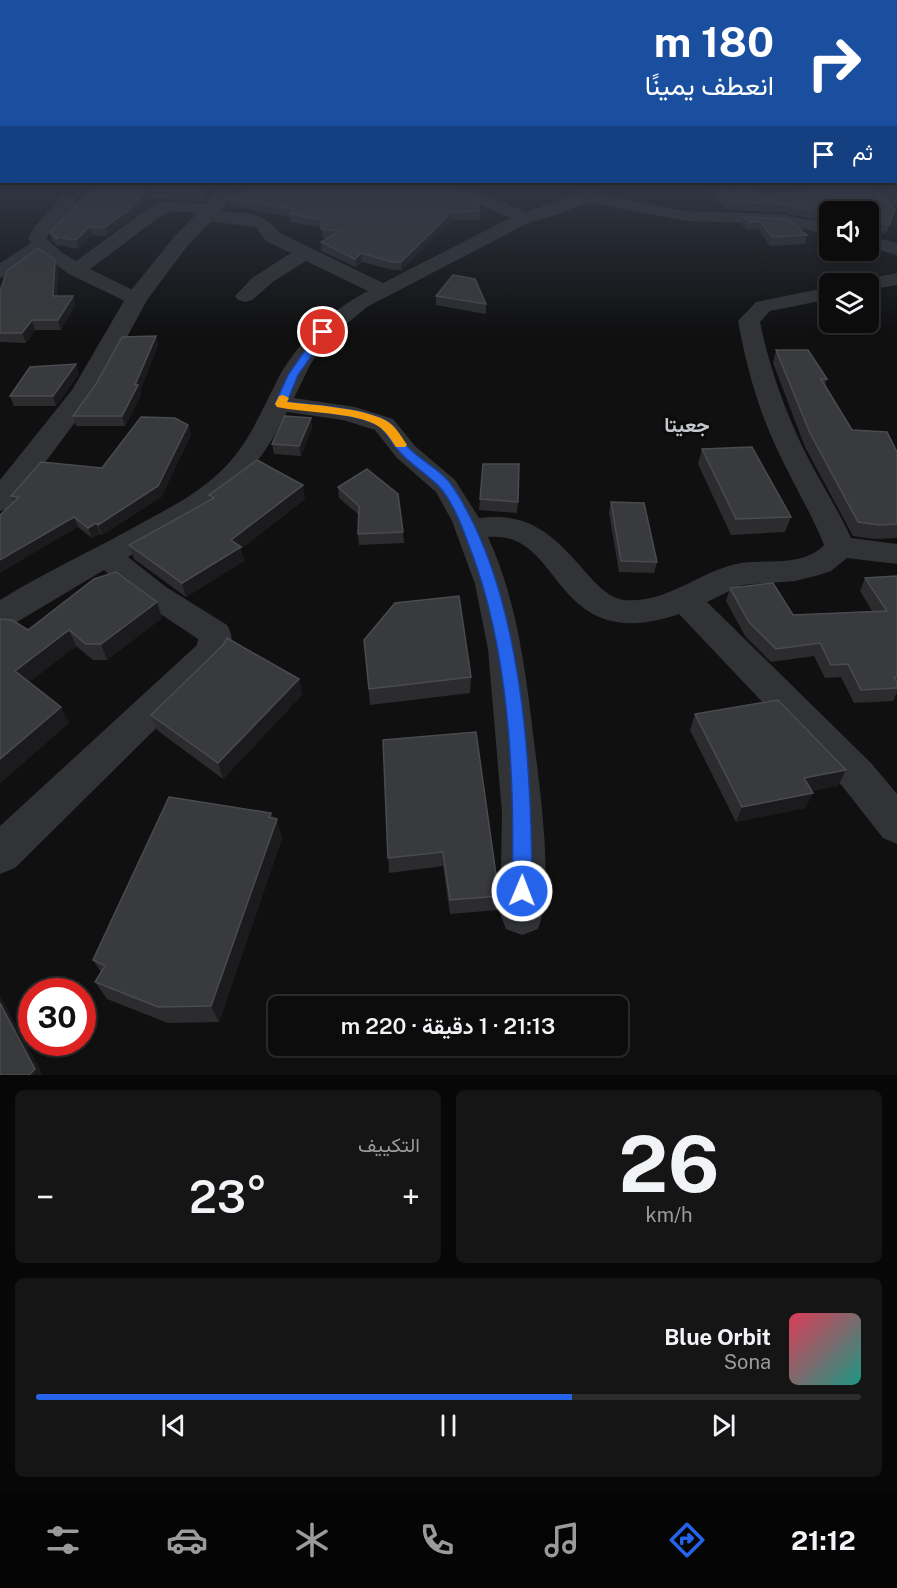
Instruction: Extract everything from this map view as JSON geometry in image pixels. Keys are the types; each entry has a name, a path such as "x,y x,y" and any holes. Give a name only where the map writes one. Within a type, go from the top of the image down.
{"street":[{"path":"40,233 37,238 41,245 76,270 136,298"},
{"path":"76,270 127,233"},
{"path":"0,501 84,393 136,298 189,233"},
{"path":"270,233 273,237 384,291"},
{"path":"0,616 39,591 107,556 204,501 226,482 253,448 281,404 293,375 323,332 360,303 496,233"},
{"path":"879,244 897,249"},
{"path":"0,272 41,245"},
{"path":"245,296 271,272 307,252"},
{"path":"879,282 897,279"},
{"path":"819,295 763,306 749,321 778,421 798,465 829,519 840,547"},
{"path":"281,404 344,412 381,422 404,449 434,473 449,490 470,529 491,584 505,647 512,693 523,822 522,913"},
{"path":"470,529 501,526 518,529 537,541 590,598 610,610 638,613 663,608 738,574 804,569 818,565 832,558 840,547"},
{"path":"840,547 897,554"},
{"path":"0,854 214,650 215,634 155,595 107,556"},
{"path":"684,599 857,774 897,825"}],"building":[{"path":"51,233 83,233 76,240 57,237 57,239"},
{"path":"337,233 430,233 401,262 392,262 361,253 355,259 321,242"},
{"path":"769,233 807,235 772,237"},
{"path":"38,248 55,260 53,296 73,296 58,320 32,320 22,333 0,333 0,291 7,271"},
{"path":"453,275 475,279 486,304 436,296"},
{"path":"156,336 135,385 138,385 122,416 73,416 96,384 122,337"},
{"path":"776,350 808,350 827,379 821,379 852,430 887,432 897,452 897,524 880,525 858,522 810,433"},
{"path":"76,364 53,396 10,396 30,367"},
{"path":"285,416 311,418 299,446 272,444"},
{"path":"141,417 175,418 188,425 158,486 98,525 96,523 88,528 74,517 0,560 0,515 19,497 11,496 41,462 102,468"},
{"path":"752,447 791,517 736,519 702,449"},
{"path":"257,460 303,485 231,540 241,547 182,583 129,545 214,498 209,495"},
{"path":"483,464 519,464 518,502 480,499"},
{"path":"367,469 398,494 403,532 358,534 359,506 338,487"},
{"path":"611,502 644,503 657,562 621,561"},
{"path":"116,572 157,602 101,644 86,644 69,630 15,671 61,707 0,759 0,619 12,620 28,630 94,579"},
{"path":"897,576 897,677 894,677 897,688 861,690 848,664 831,665 820,643 776,649 749,622 730,588 773,583 793,615 887,611 865,578"},
{"path":"459,596 471,677 369,689 364,640 395,603"},
{"path":"227,638 299,679 218,763 151,715 223,645"},
{"path":"778,700 846,770 804,778 813,793 742,807 695,714"},
{"path":"476,732 499,896 450,900 443,852 388,858 383,740"},
{"path":"169,797 271,813 269,817 277,819 211,1006 158,1007 96,982 105,966 93,960"},
{"path":"0,1003 18,1037 18,1056 28,1056 35,1069 29,1075 0,1075"}],"slow traffic":[{"path":"283,398 281,404 344,412 381,422 401,445"}],"district":[{"name":"جعيتا","path":"687,425"}],"route":[{"path":"323,332 293,375 281,404 344,412 381,422 404,449 434,473 449,490 470,529 491,584 505,647 512,693 523,822 522,891"}]}
